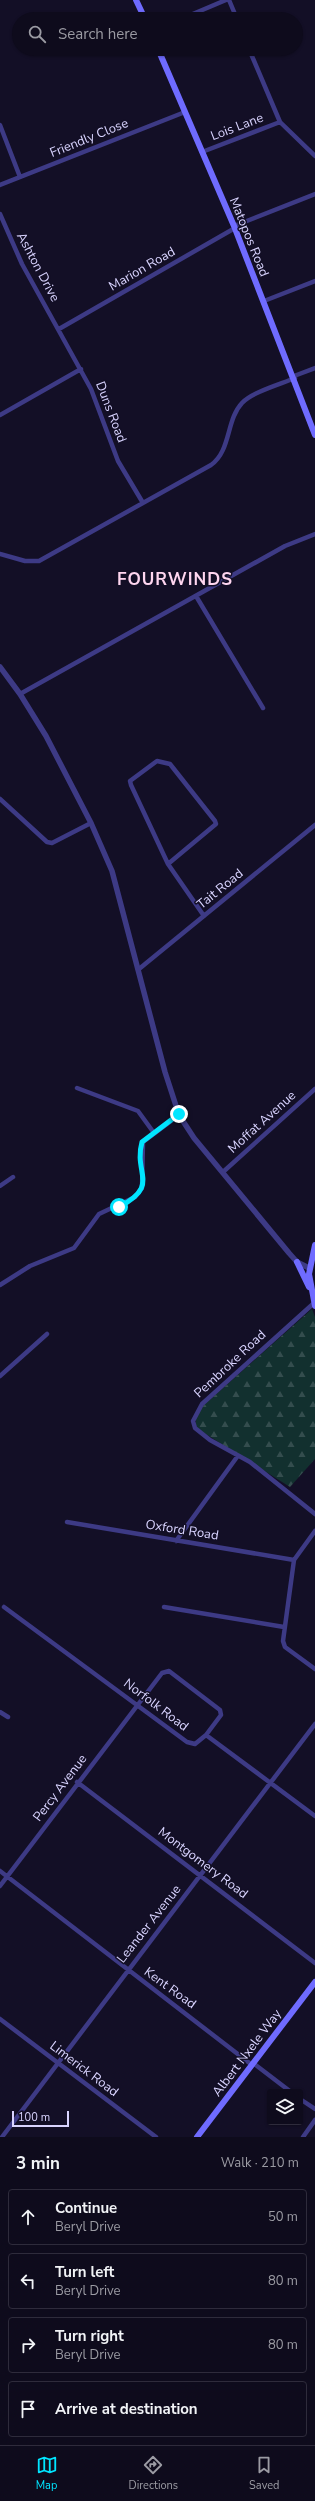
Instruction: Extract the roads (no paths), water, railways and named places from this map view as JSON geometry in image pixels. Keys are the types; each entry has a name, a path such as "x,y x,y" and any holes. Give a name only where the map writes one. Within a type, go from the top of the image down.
{"main road":[{"path":"136,0 142,12"},
{"name":"Matopos Road","path":"161,56 234,227 295,377 315,435"},
{"path":"310,1289 309,1268 315,1245"},
{"path":"297,1262 314,1301"},
{"name":"Albert Nxele Way","path":"197,2137 315,1982"}],"street":[{"path":"198,12 228,0 234,12"},
{"path":"253,56 280,122 315,156"},
{"name":"Friendly Close","path":"0,185 185,112"},
{"name":"Lois Lane","path":"202,152 280,122"},
{"path":"0,125 20,177"},
{"name":"Marion Road","path":"59,329 234,227 315,194"},
{"name":"Ashton Drive","path":"0,214 22,264 59,329"},
{"path":"264,301 315,281"},
{"name":"Duns Road","path":"59,329 100,407 118,461 143,503"},
{"path":"0,554 25,562 39,561 218,460 238,409 244,401 315,368"},
{"path":"0,415 81,369"},
{"path":"20,694 285,546 315,534"},
{"path":"196,596 263,708"},
{"path":"0,667 20,694 46,736 90,823 112,871 165,1072 179,1114 194,1138 297,1262 309,1268"},
{"path":"168,864 216,824 170,764 157,761 130,781 131,785 168,864 204,916"},
{"path":"0,799 47,842 52,843 90,823"},
{"name":"Tait Road","path":"139,969 315,825"},
{"path":"77,1088 138,1111 154,1133"},
{"name":"Moffat Avenue","path":"223,1172 315,1089"},
{"path":"0,1285 30,1266 74,1248 99,1214 135,1197 142,1188 142,1142 179,1114"},
{"path":"0,1186 13,1177"},
{"name":"Pembroke Road","path":"314,1301 202,1404 195,1414 193,1421 195,1428 237,1457 250,1462 315,1514"},
{"path":"0,1376 47,1334"},
{"path":"176,1541 237,1457"},
{"name":"Oxford Road","path":"67,1522 294,1560"},
{"path":"315,1531 294,1560 284,1627 285,1647 315,1669"},
{"name":"Norfolk Road","path":"4,1607 187,1742 195,1744 206,1735"},
{"path":"164,1607 284,1627"},
{"name":"Percy Avenue","path":"0,1886 77,1782 162,1673 169,1672 220,1710 221,1715 206,1735"},
{"path":"0,1712 8,1717"},
{"name":"Leander Avenue","path":"2,2137 127,1970 315,1724"},
{"path":"206,1735 315,1816"},
{"name":"Montgomery Road","path":"77,1782 315,1962"},
{"name":"Kent Road","path":"0,1871 127,1970 180,2007 252,2064 287,2089"},
{"name":"Limerick Road","path":"0,2019 156,2137"},
{"path":"303,2101 315,2110"},
{"path":"303,2137 315,2120"}],"district":[{"name":"FOURWINDS","path":"175,579"}]}
